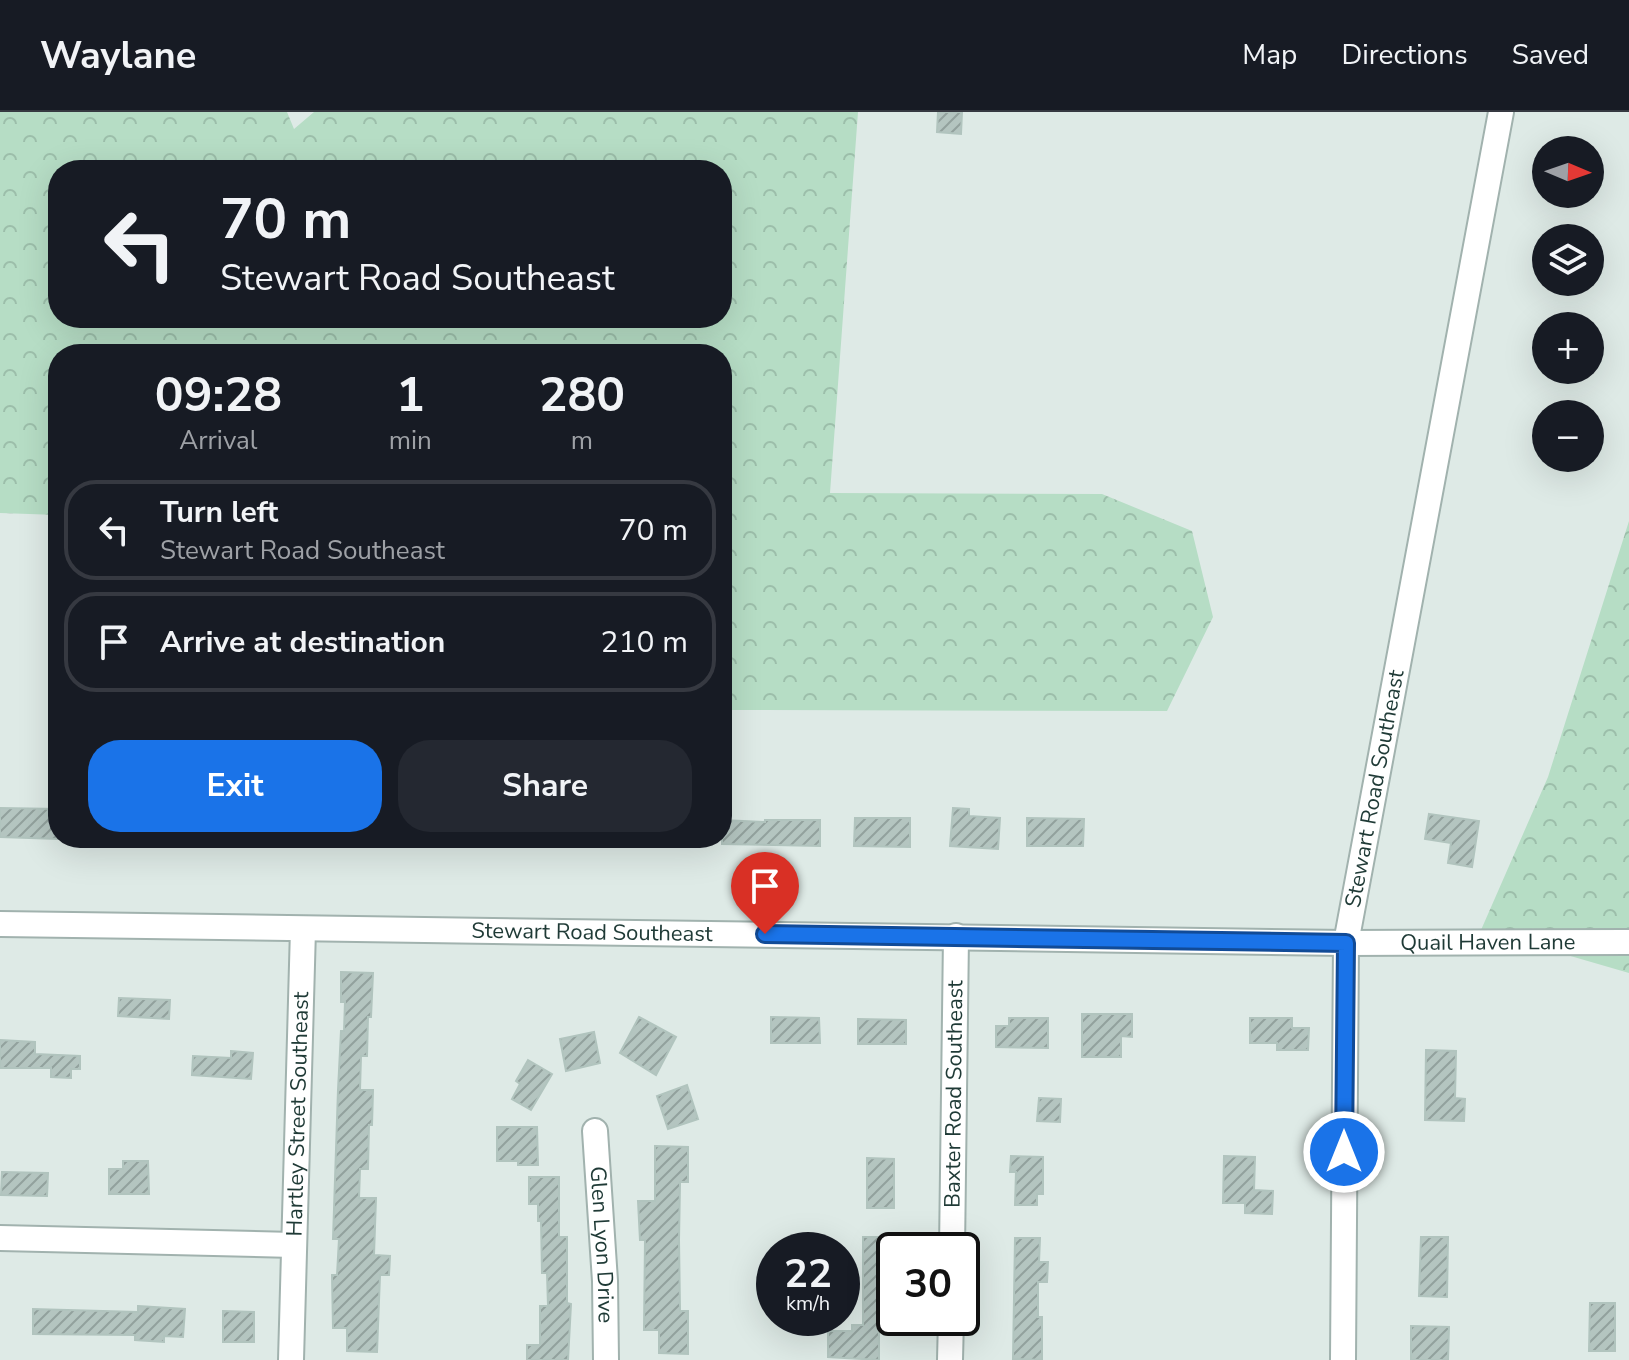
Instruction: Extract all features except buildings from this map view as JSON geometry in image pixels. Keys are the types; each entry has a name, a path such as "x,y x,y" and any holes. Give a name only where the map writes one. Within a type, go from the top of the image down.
{"street":[{"name":"Stewart Road Southeast","path":"0,924 1346,943 1501,112"},
{"name":"Hartley Street Southeast","path":"0,1238 294,1245 303,929"},
{"name":"Baxter Road Southeast","path":"952,1232 956,936"},
{"name":"Quail Haven Lane","path":"1346,943 1629,942"},
{"path":"1343,1360 1346,943"},
{"name":"Glen Lyon Drive","path":"595,1131 605,1281 606,1360"},
{"path":"291,1360 294,1245"},
{"path":"950,1360 951,1336"}],"green space":[{"path":"0,112 287,112 294,129 314,112 858,112 830,493 1102,494 1192,531 1213,617 1167,711 732,710 732,344 48,344 48,515 0,513"},
{"path":"1629,521 1629,973 1481,930 1548,777"}],"route":[{"path":"765,934 1346,943 1344,1152"}]}
